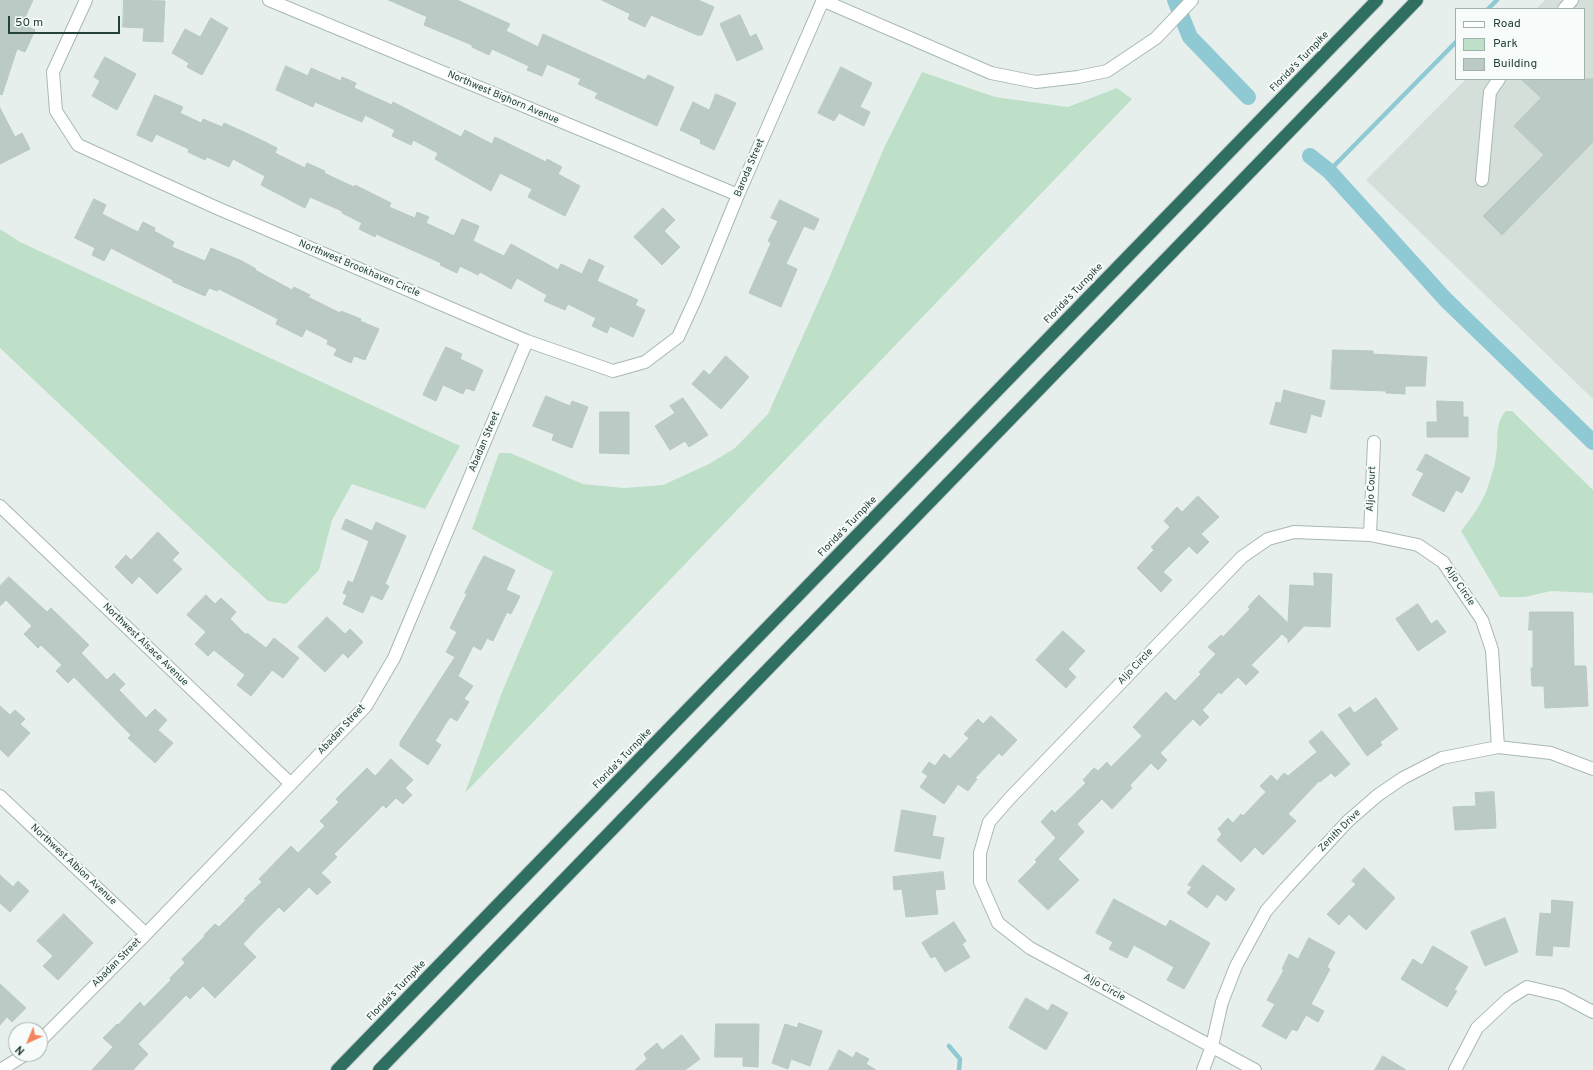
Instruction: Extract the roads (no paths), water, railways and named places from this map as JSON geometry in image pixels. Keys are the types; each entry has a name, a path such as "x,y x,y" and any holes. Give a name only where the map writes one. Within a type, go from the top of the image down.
{"highway":[{"name":"Florida's Turnpike","path":"337,1070 1377,0"},
{"path":"379,1070 1417,0"}],"street":[{"name":"Northwest Brookhaven Circle","path":"86,0 53,72 56,111 78,145 216,208 527,341 613,371 645,362 678,337"},
{"name":"Northwest Bighorn Avenue","path":"269,0 738,195"},
{"name":"Baroda Street","path":"678,337 823,0"},
{"path":"823,0 991,73 1036,82 1107,71 1156,38 1192,0"},
{"path":"1565,8 1572,0"},
{"path":"1482,180 1490,92 1498,80"},
{"name":"Abadan Street","path":"48,1032 146,934 366,706 394,658 527,341"},
{"name":"Aljo Court","path":"1370,536 1374,442"},
{"name":"Northwest Alsace Avenue","path":"0,506 291,784"},
{"name":"Aljo Circle","path":"1255,1070 1030,948 998,923 980,882 980,853 989,822 1010,798 1242,557 1268,538 1294,532 1370,536 1418,545 1443,562 1482,620 1492,650 1498,747"},
{"name":"Zenith Drive","path":"1203,1070 1212,1046 1222,1002 1240,960 1266,911 1348,822 1378,795 1403,778 1442,758 1498,747 1551,753 1593,769"},
{"name":"Northwest Albion Avenue","path":"0,796 146,934"},
{"path":"1455,1070 1477,1028 1508,999 1526,987 1561,995 1593,1012"},
{"path":"1,1069 13,1062"}],"waterway":[{"path":"1175,0 1190,37 1248,97"},
{"path":"1489,8 1497,0"},
{"path":"1329,171 1455,43"},
{"path":"1310,156 1329,171 1446,300 1593,442"},
{"path":"949,1046 960,1059 959,1070"}]}
